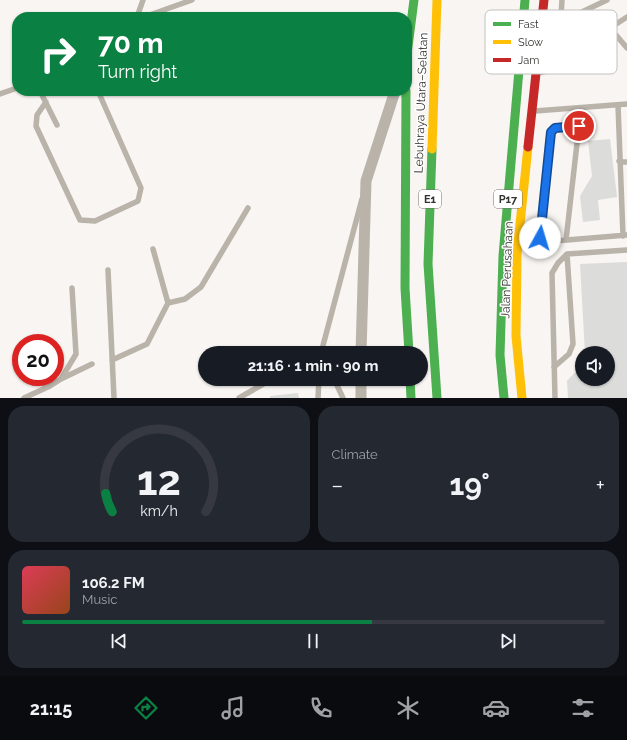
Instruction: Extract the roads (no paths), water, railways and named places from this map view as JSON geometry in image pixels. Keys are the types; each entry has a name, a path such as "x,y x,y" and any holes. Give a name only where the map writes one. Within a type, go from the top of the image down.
{"main road":[{"name":"Lebuhraya Utara–Selatan","path":"412,15 414,0"},
{"name":"Lebuhraya Utara–Selatan","path":"437,0 428,264 437,398"},
{"name":"Jalan Perusahaan","path":"524,10 525,0"},
{"name":"Jalan Perusahaan","path":"543,10 544,0"},
{"name":"Jalan Perusahaan","path":"504,398 500,355 502,256 518,74"},
{"name":"Jalan Perusahaan","path":"522,398 516,336 517,253 536,74"},
{"name":"Lebuhraya Utara–Selatan","path":"406,96 405,288 409,346"},
{"path":"410,386 411,398"}],"street":[{"path":"361,346 366,181 393,96"},
{"path":"361,386 361,398"}],"lane":[{"path":"139,12 143,0"},
{"path":"158,12 192,0"},
{"path":"561,10 562,0"},
{"path":"586,10 607,0"},
{"path":"617,23 627,17"},
{"path":"617,36 627,48"},
{"path":"0,94 12,90"},
{"path":"43,96 57,125"},
{"path":"46,102 37,115 36,126 80,220 95,221 138,201 141,188 100,96"},
{"path":"579,126 555,128 551,132 540,230 540,238 543,242 625,236 619,160 618,104"},
{"path":"532,111 627,104"},
{"path":"566,240 579,126 579,108"},
{"path":"619,160 627,162"},
{"path":"323,346 366,181"},
{"path":"168,303 185,299 200,287 248,208"},
{"path":"112,360 147,344 168,303 153,249"},
{"path":"555,398 552,273 558,263 567,254 627,250"},
{"path":"554,367 569,354 573,344 567,254"},
{"path":"108,270 114,398"},
{"path":"64,374 76,354 72,288"},
{"path":"64,378 92,364"},
{"path":"24,398 47,386"},
{"path":"239,398 260,386"},
{"path":"318,398 319,386"},
{"path":"338,386 344,398"}]}
